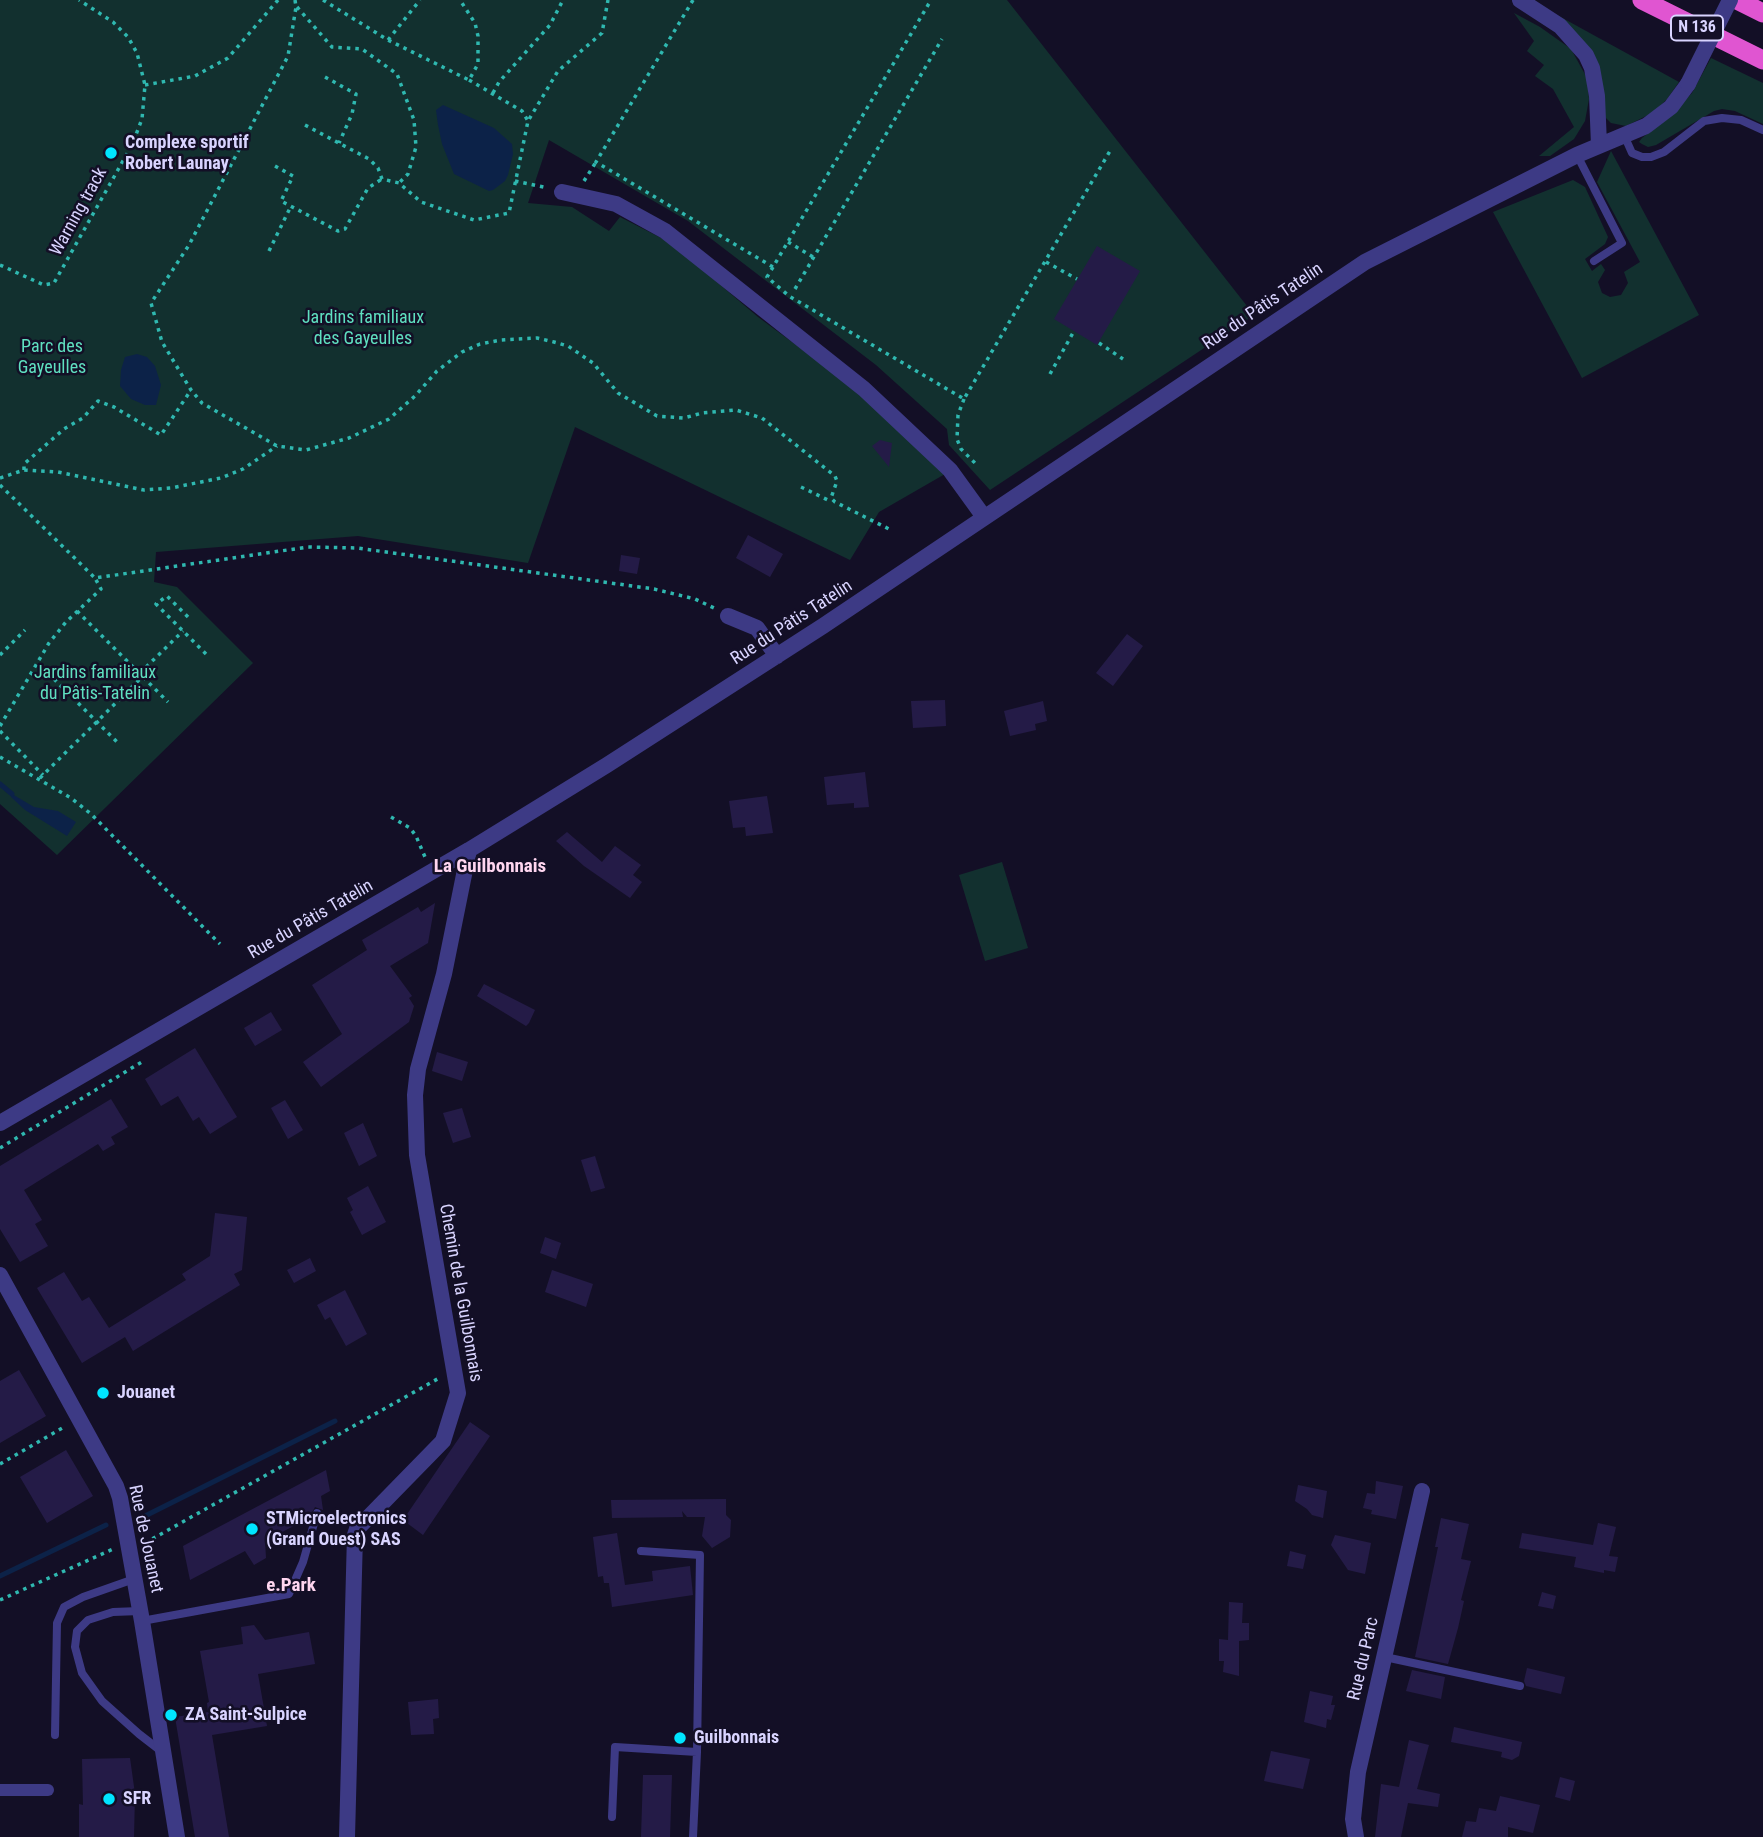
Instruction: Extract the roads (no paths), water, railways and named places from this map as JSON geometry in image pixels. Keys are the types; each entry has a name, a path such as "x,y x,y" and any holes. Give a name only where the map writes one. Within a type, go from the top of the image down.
{"highway":[{"name":"N 136","path":"1642,0 1759,58"},
{"name":"N 136","path":"1737,0 1763,13"},
{"path":"1749,0 1763,6"}],"street":[{"path":"1520,0 1560,26 1586,55 1595,80 1598,145"},
{"name":"Rue du Pâtis Tatelin","path":"0,1123 469,850 777,656 1365,261 1577,155 1646,126 1661,116 1682,94 1730,0"},
{"path":"569,193 616,204 665,231 864,388 959,480 984,517"},
{"path":"728,616 757,628 777,656"},
{"name":"Chemin de la Guilbonnais","path":"347,1837 355,1535 357,1529 443,1441 458,1393 417,1154 415,1095 418,1069 444,974 469,850"},
{"name":"Rue de Jouanet","path":"0,1275 116,1486 130,1552 177,1837"},
{"name":"Rue du Parc","path":"1356,1837 1353,1819 1358,1772 1422,1491"},
{"path":"0,1790 48,1790"}],"lane":[{"path":"1624,135 1632,152 1642,157 1651,157 1664,152 1704,121 1722,118 1741,120 1763,130"},
{"path":"1577,155 1622,243 1594,261"},
{"path":"162,1751 102,1700 82,1673 75,1647 77,1631 88,1620 113,1612 141,1616 289,1594 303,1562 317,1513"},
{"path":"641,1551 700,1555 693,1837"},
{"path":"55,1735 57,1623 64,1607 83,1597 134,1579"},
{"path":"1385,1657 1520,1686"},
{"path":"612,1817 615,1747 697,1752"}],"water":[{"path":"443,105 494,128 512,144 513,154 508,175 505,181 493,190 489,191 454,174 438,125 436,110"},
{"path":"137,354 147,357 155,366 161,385 156,405 145,405 131,399 120,386 125,357"},
{"path":"12,794 34,807 58,811 76,822 67,836 25,810 11,797"}],"waterway":[{"path":"0,784 12,794"},
{"path":"143,1517 335,1421"},
{"path":"0,1576 106,1525"}],"place":[{"name":"Complexe sportif Robert Launay","path":"111,153"},
{"name":"Jouanet","path":"103,1393"},
{"name":"STMicroelectronics (Grand Ouest) SAS","path":"252,1529"},
{"name":"ZA Saint-Sulpice","path":"171,1715"},
{"name":"Guilbonnais","path":"680,1738"},
{"name":"SFR","path":"109,1799"}],"district":[{"name":"La Guilbonnais","path":"490,867"},
{"name":"e.Park","path":"291,1586"}],"park label":[{"name":"Jardins familiaux des Gayeulles","path":"363,328"},
{"name":"Parc des Gayeulles","path":"52,357"},
{"name":"Jardins familiaux du Pâtis-Tatelin","path":"95,683"}]}
